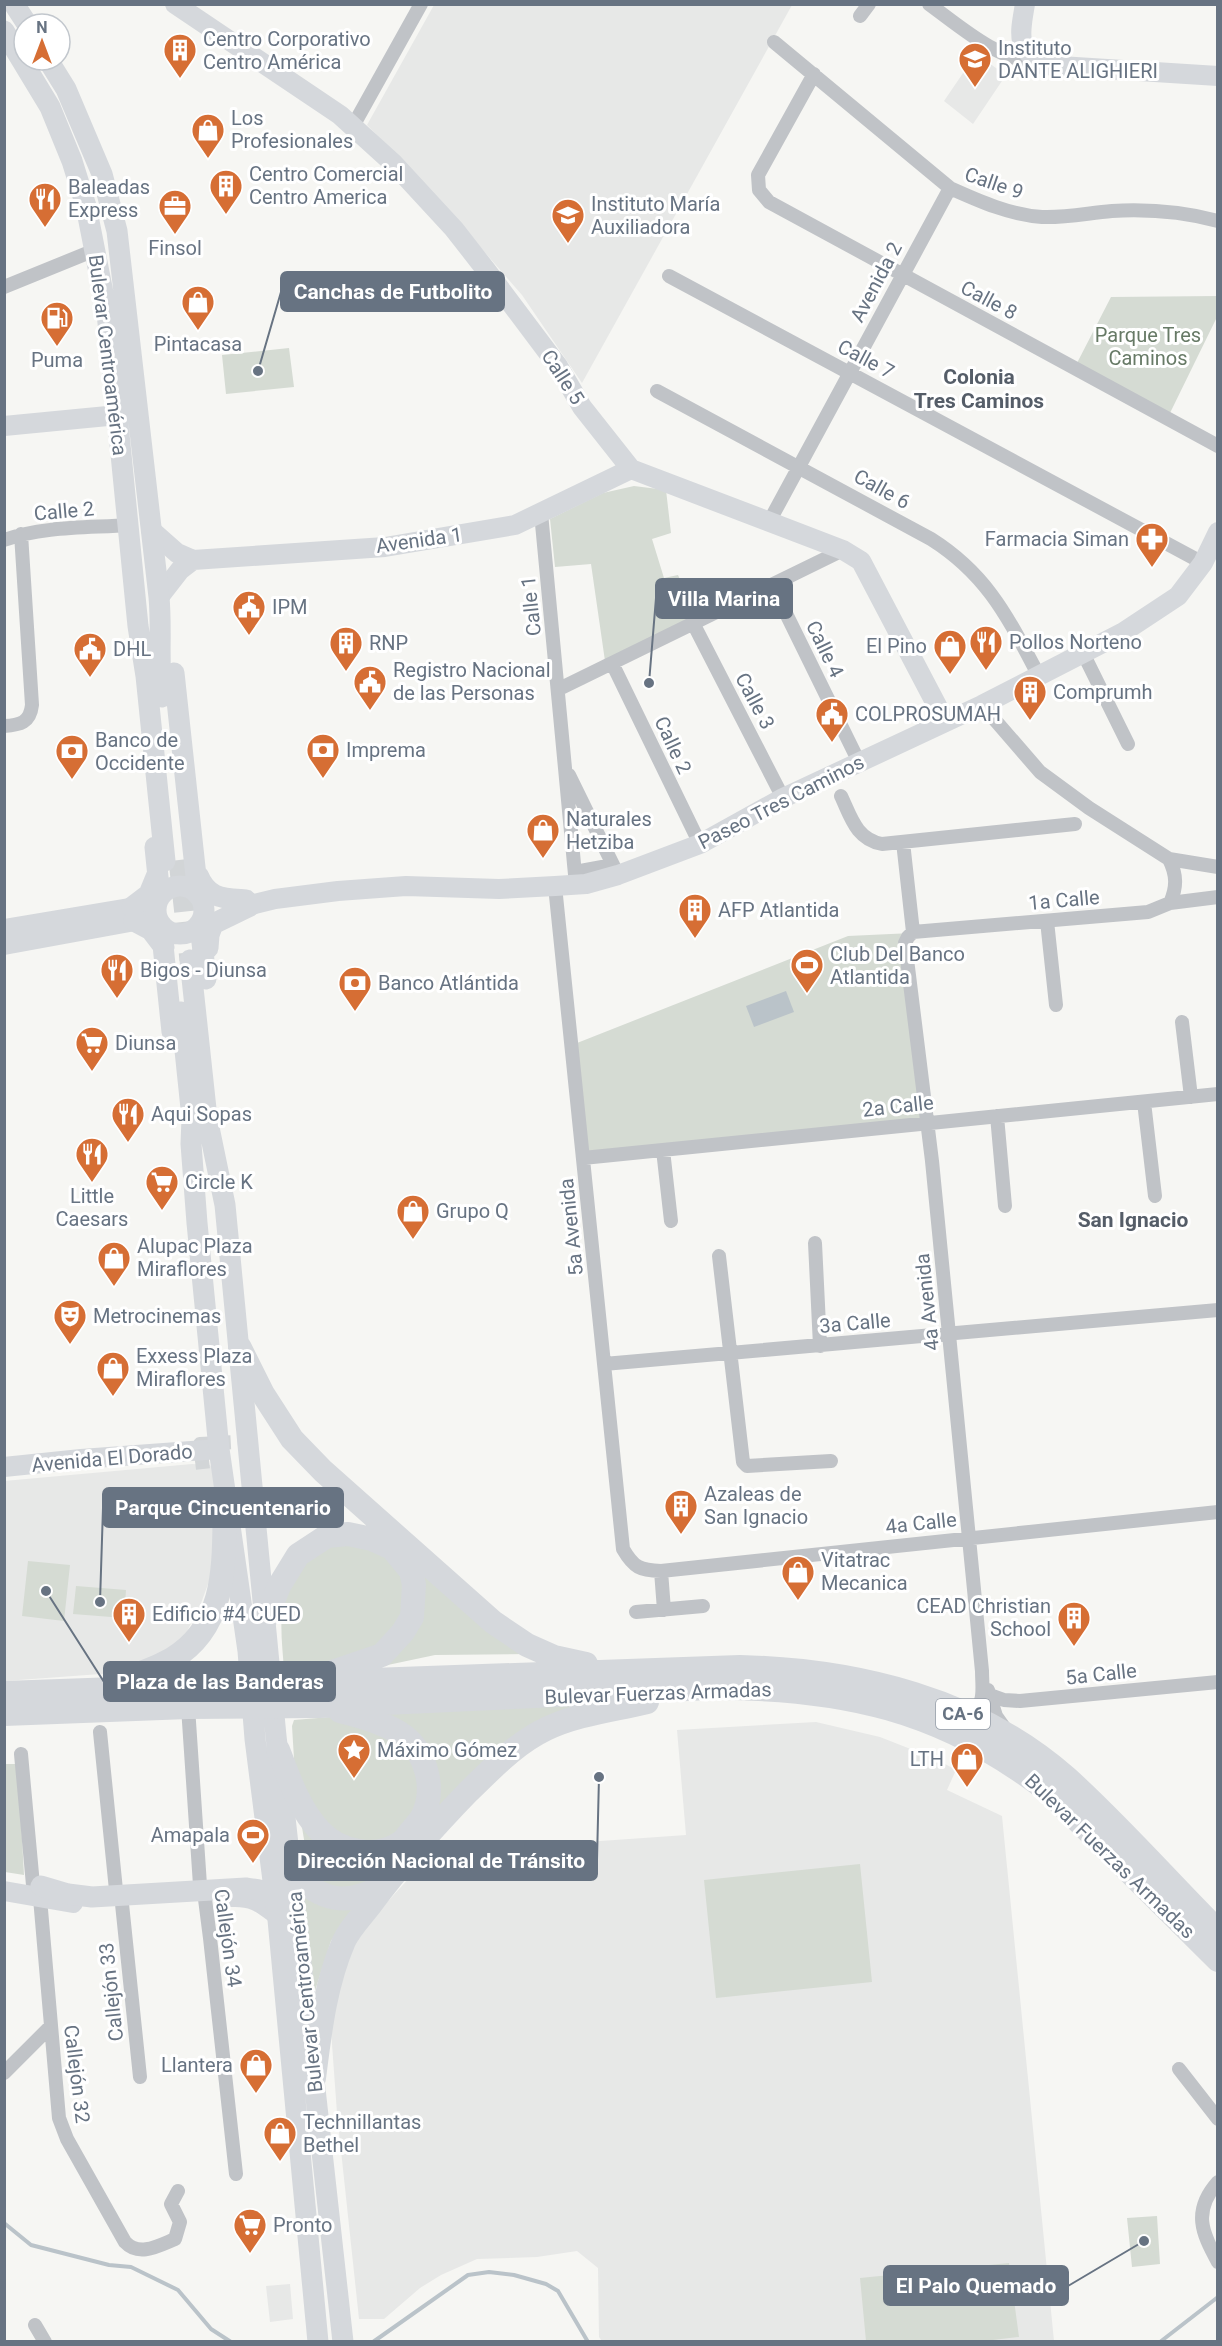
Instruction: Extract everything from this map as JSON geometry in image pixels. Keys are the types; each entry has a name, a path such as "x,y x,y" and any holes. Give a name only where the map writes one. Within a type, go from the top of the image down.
{"highway":[{"path":"240,1348 263,1394 292,1439 323,1471 493,1622 526,1645 555,1657 633,1671"},
{"path":"98,1689 173,1658 200,1634 216,1605 223,1574 225,1496"},
{"path":"266,1618 279,1586 298,1555 327,1536 348,1534 372,1539 392,1548 411,1571 414,1585 412,1617 403,1632 382,1655 305,1681"},
{"name":"Bulevar Fuerzas Armadas","path":"4,1693 740,1667 805,1670 871,1681 948,1707 1014,1739 1066,1778 1215,1952"},
{"path":"311,2070 331,1978 345,1938 386,1884 436,1825 503,1758 521,1743 568,1720 709,1688"},
{"name":"Bulevar Fuerzas Armadas","path":"4,1714 188,1707 320,1706 709,1688 773,1688 855,1699 909,1714 965,1738 1023,1772 1049,1792 1215,1952"},
{"path":"277,1743 307,1815 321,1832 335,1843 350,1850 366,1852 380,1851 402,1842 423,1816 427,1804 426,1766 418,1750 393,1729 320,1706"},
{"path":"282,1875 325,1896 347,1899 368,1895 386,1884"}],"main road":[{"name":"Bulevar Centroamérica","path":"4,31 50,107 68,150 86,206 107,313 138,626 174,865 200,909 219,1121 212,1142"},
{"name":"Bulevar Centroamérica","path":"55,72 66,89 102,174 117,231 161,620 159,672 174,865 159,911 177,956 225,1205 266,1618 258,1650 255,1739 282,1875 311,2070 343,2336"},
{"path":"177,956 133,914 174,865 210,893 248,903"},
{"path":"179,886 193,890 200,909 195,929 181,934 174,933 159,911 165,891 179,886"},
{"path":"207,985 208,944 212,927 248,903"},
{"name":"Bulevar Centroamérica","path":"177,956 192,1118 191,1144 219,1449 225,1496 277,1743 282,1875 277,1915 318,2337"},
{"path":"38,1889 92,1897 246,1888 265,1890 279,1896 290,1908 294,1926 311,2070"}],"street":[{"name":"Calle 5","path":"175,4 339,115 394,164 454,229 558,366 582,407 631,469"},
{"path":"353,126 421,4"},
{"path":"929,4 1011,58 1044,65 1218,76"},
{"path":"1025,4 1021,28 1023,46 1028,54 1044,65"},
{"name":"Calle 9","path":"774,42 950,188 1000,208 1041,217 1138,211 1202,216 1218,220"},
{"name":"Calle 8","path":"814,74 758,175 759,190 769,202 1218,446"},
{"name":"Avenida 2","path":"769,522 950,188"},
{"path":"4,287 95,250"},
{"name":"Calle 7","path":"669,276 1203,563"},
{"name":"Calle 6","path":"657,391 931,539 964,561 992,593 1039,676"},
{"path":"4,426 118,415"},
{"path":"631,469 843,550 861,561 945,722"},
{"name":"Avenida 1","path":"193,560 386,547 515,525 631,469"},
{"name":"Calle 1","path":"541,513 575,878"},
{"name":"Calle 2","path":"4,540 21,534 129,525"},
{"path":"151,530 163,542 193,560 174,576 159,597"},
{"name":"Paseo Tres Caminos","path":"200,909 218,902 248,903 406,886 499,889 555,886 575,878 616,870 700,844 783,798 982,705 1122,633 1178,596 1203,563 1218,532"},
{"path":"4,726 24,722 31,712 21,534"},
{"path":"559,689 843,550"},
{"name":"Calle 4","path":"772,585 859,762"},
{"name":"Calle 3","path":"693,623 783,798"},
{"path":"1083,653 1128,744"},
{"name":"Calle 2","path":"612,663 700,844"},
{"path":"982,705 1040,772 1089,808 1169,859 1218,867"},
{"name":"Calle 1","path":"565,767 616,870"},
{"path":"841,796 856,829 866,839 882,844 1075,824"},
{"name":"4a Avenida","path":"903,842 913,932 905,943 950,1335 982,1671 982,1701 978,1707 971,1710 948,1707"},
{"path":"1169,859 1176,880 1170,903"},
{"name":"5a Avenida","path":"555,886 623,1549 631,1563"},
{"name":"1a Calle","path":"913,932 1148,912 1170,903 1218,897"},
{"path":"4,929 159,911"},
{"path":"4,945 133,914"},
{"path":"1047,921 1056,1005"},
{"path":"1182,1022 1191,1097"},
{"name":"2a Calle","path":"583,1158 1218,1094"},
{"path":"1144,1102 1155,1196"},
{"path":"997,1116 1005,1206"},
{"path":"663,1150 670,1221"},
{"path":"815,1243 820,1346"},
{"path":"719,1256 745,1465 831,1461"},
{"name":"3a Calle","path":"604,1364 1218,1310"},
{"name":"Avenida El Dorado","path":"4,1467 219,1449"},
{"name":"4a Calle","path":"631,1563 644,1570 661,1571 1218,1512"},
{"path":"661,1571 664,1610"},
{"path":"636,1612 703,1606"},
{"name":"4a Avenida","path":"982,1671 996,1716 1014,1739"},
{"name":"5a Calle","path":"990,1695 1004,1700 1020,1701 1218,1682"},
{"name":"Callejón 34","path":"188,1707 202,1892 236,2174"},
{"name":"Callejón 33","path":"100,1732 140,2077"},
{"name":"Callejón 32","path":"21,1754 38,1889 60,2118 67,2139 124,2242 131,2248 141,2251 175,2239 180,2222 171,2204 178,2191"},
{"path":"202,1892 282,1875"},
{"path":"4,1879 38,1889"},
{"path":"4,1891 68,1889 119,1897 202,1892 247,1896 262,1903 277,1915"},
{"path":"4,2073 51,2026"},
{"path":"1179,2069 1218,2119"},
{"path":"1218,2182 1210,2191 1204,2207 1202,2227 1203,2234 1218,2262"},
{"path":"35,2325 45,2342"}],"shaded area":[{"name":"Instituto María Auxiliadora","path":"434,5 792,5 582,383 522,295 433,193 367,125"},
{"name":"Instituto DANTE ALIGHIERI","path":"976,54 1006,75 973,124 944,101"},
{"path":"786,991 794,1012 754,1027 746,1006"},
{"path":"192,1464 210,1465 217,1477 215,1565 200,1606 185,1635 167,1656 128,1672 5,1681 4,1481"},
{"path":"816,1722 880,1737 936,1759 956,1770 947,1790 1002,1816 1054,2341 602,2341 599,2337 598,2268 577,2251 537,2257 477,2259 441,2275 420,2288 384,2319 359,2319 337,2113 329,2003 348,1945 432,1853 686,1835 677,1730"},
{"path":"290,2284 293,2319 270,2322 266,2286"}],"green space":[{"name":"Parque Tres Caminos","path":"1217,296 1217,317 1170,413 1077,363 1111,297"},
{"path":"289,348 294,387 226,394 222,355"},
{"path":"634,486 666,490 671,533 652,539 664,578 678,575 697,617 605,661 591,564 555,567 550,519 603,493"},
{"name":"Club Del Banco Atlantida","path":"912,933 909,943 927,1120 583,1155 572,1045 848,936"},
{"path":"324,1542 392,1548 529,1654 435,1655 383,1666 407,1606 383,1644 339,1662 284,1669 281,1625 286,1591 297,1571"},
{"path":"28,1561 70,1565 64,1621 22,1616"},
{"path":"76,1586 126,1590 124,1618 73,1614"},
{"path":"612,1702 574,1713 380,1879 351,1896 310,1876 299,1809 377,1854 436,1783 373,1713"},
{"path":"342,1716 402,1737 425,1789 396,1841 336,1840 295,1775 292,1726 294,1720"},
{"path":"4,1751 6,1764 18,1764 24,1875 5,1872"},
{"path":"860,1864 872,1982 716,1998 704,1880"},
{"path":"303,1893 358,1900 331,1941 314,1994"},
{"path":"1157,2216 1160,2264 1132,2267 1127,2218"},
{"path":"1009,2263 1019,2337 976,2342 866,2341 860,2278"}],"waterway":[{"path":"4,2223 31,2245 109,2265 131,2267 178,2290 211,2329 231,2342"},
{"path":"373,2342 468,2275 489,2272 514,2275 546,2284 558,2291 588,2342"},
{"path":"1160,2342 1218,2297"}],"tunnel":[{"path":"179,860 190,960"},
{"path":"203,1469 200,1444 254,1441"}],"place":[{"name":"Centro Corporativo Centro América","path":"180,79"},
{"name":"Instituto DANTE ALIGHIERI","path":"975,88"},
{"name":"Los Profesionales","path":"208,159"},
{"name":"Centro Comercial Centro America","path":"226,215"},
{"name":"Baleadas Express","path":"45,228"},
{"name":"Finsol","path":"175,235"},
{"name":"Instituto María Auxiliadora","path":"568,244"},
{"name":"Pintacasa","path":"198,331"},
{"name":"Puma","path":"57,347"},
{"name":"Canchas de Futbolito","path":"258,371"},
{"name":"Farmacia Siman","path":"1152,568"},
{"name":"IPM","path":"249,636"},
{"name":"Pollos Norteno","path":"986,671"},
{"name":"RNP","path":"346,672"},
{"name":"El Pino","path":"950,675"},
{"name":"DHL","path":"90,678"},
{"name":"Villa Marina","path":"649,683"},
{"name":"Registro Nacional de las Personas","path":"370,711"},
{"name":"Comprumh","path":"1030,721"},
{"name":"COLPROSUMAH","path":"832,743"},
{"name":"Imprema","path":"323,779"},
{"name":"Banco de Occidente","path":"72,780"},
{"name":"Naturales Hetziba","path":"543,859"},
{"name":"AFP Atlantida","path":"695,939"},
{"name":"Club Del Banco Atlantida","path":"807,994"},
{"name":"Bigos - Diunsa","path":"117,999"},
{"name":"Banco Atlántida","path":"355,1012"},
{"name":"Diunsa","path":"92,1072"},
{"name":"Aqui Sopas","path":"128,1143"},
{"name":"Little Caesars","path":"92,1183"},
{"name":"Circle K","path":"162,1211"},
{"name":"Grupo Q","path":"413,1240"},
{"name":"Alupac Plaza Miraflores","path":"114,1287"},
{"name":"Metrocinemas","path":"70,1345"},
{"name":"Exxess Plaza Miraflores","path":"113,1397"},
{"name":"Azaleas de San Ignacio","path":"681,1535"},
{"name":"Plaza de las Banderas","path":"46,1591"},
{"name":"Vitatrac Mecanica","path":"798,1601"},
{"name":"Parque Cincuentenario","path":"100,1602"},
{"name":"Edificio #4 CUED","path":"129,1643"},
{"name":"CEAD Christian School","path":"1074,1647"},
{"name":"Dirección Nacional de Tránsito","path":"599,1777"},
{"name":"Máximo Gómez","path":"354,1779"},
{"name":"LTH","path":"967,1788"},
{"name":"Amapala","path":"253,1864"},
{"name":"Llantera","path":"256,2094"},
{"name":"Technillantas Bethel","path":"280,2162"},
{"name":"El Palo Quemado","path":"1144,2241"},
{"name":"Pronto","path":"250,2254"}],"district":[{"name":"Colonia Tres Caminos","path":"979,389"},
{"name":"San Ignacio","path":"1133,1220"}]}
